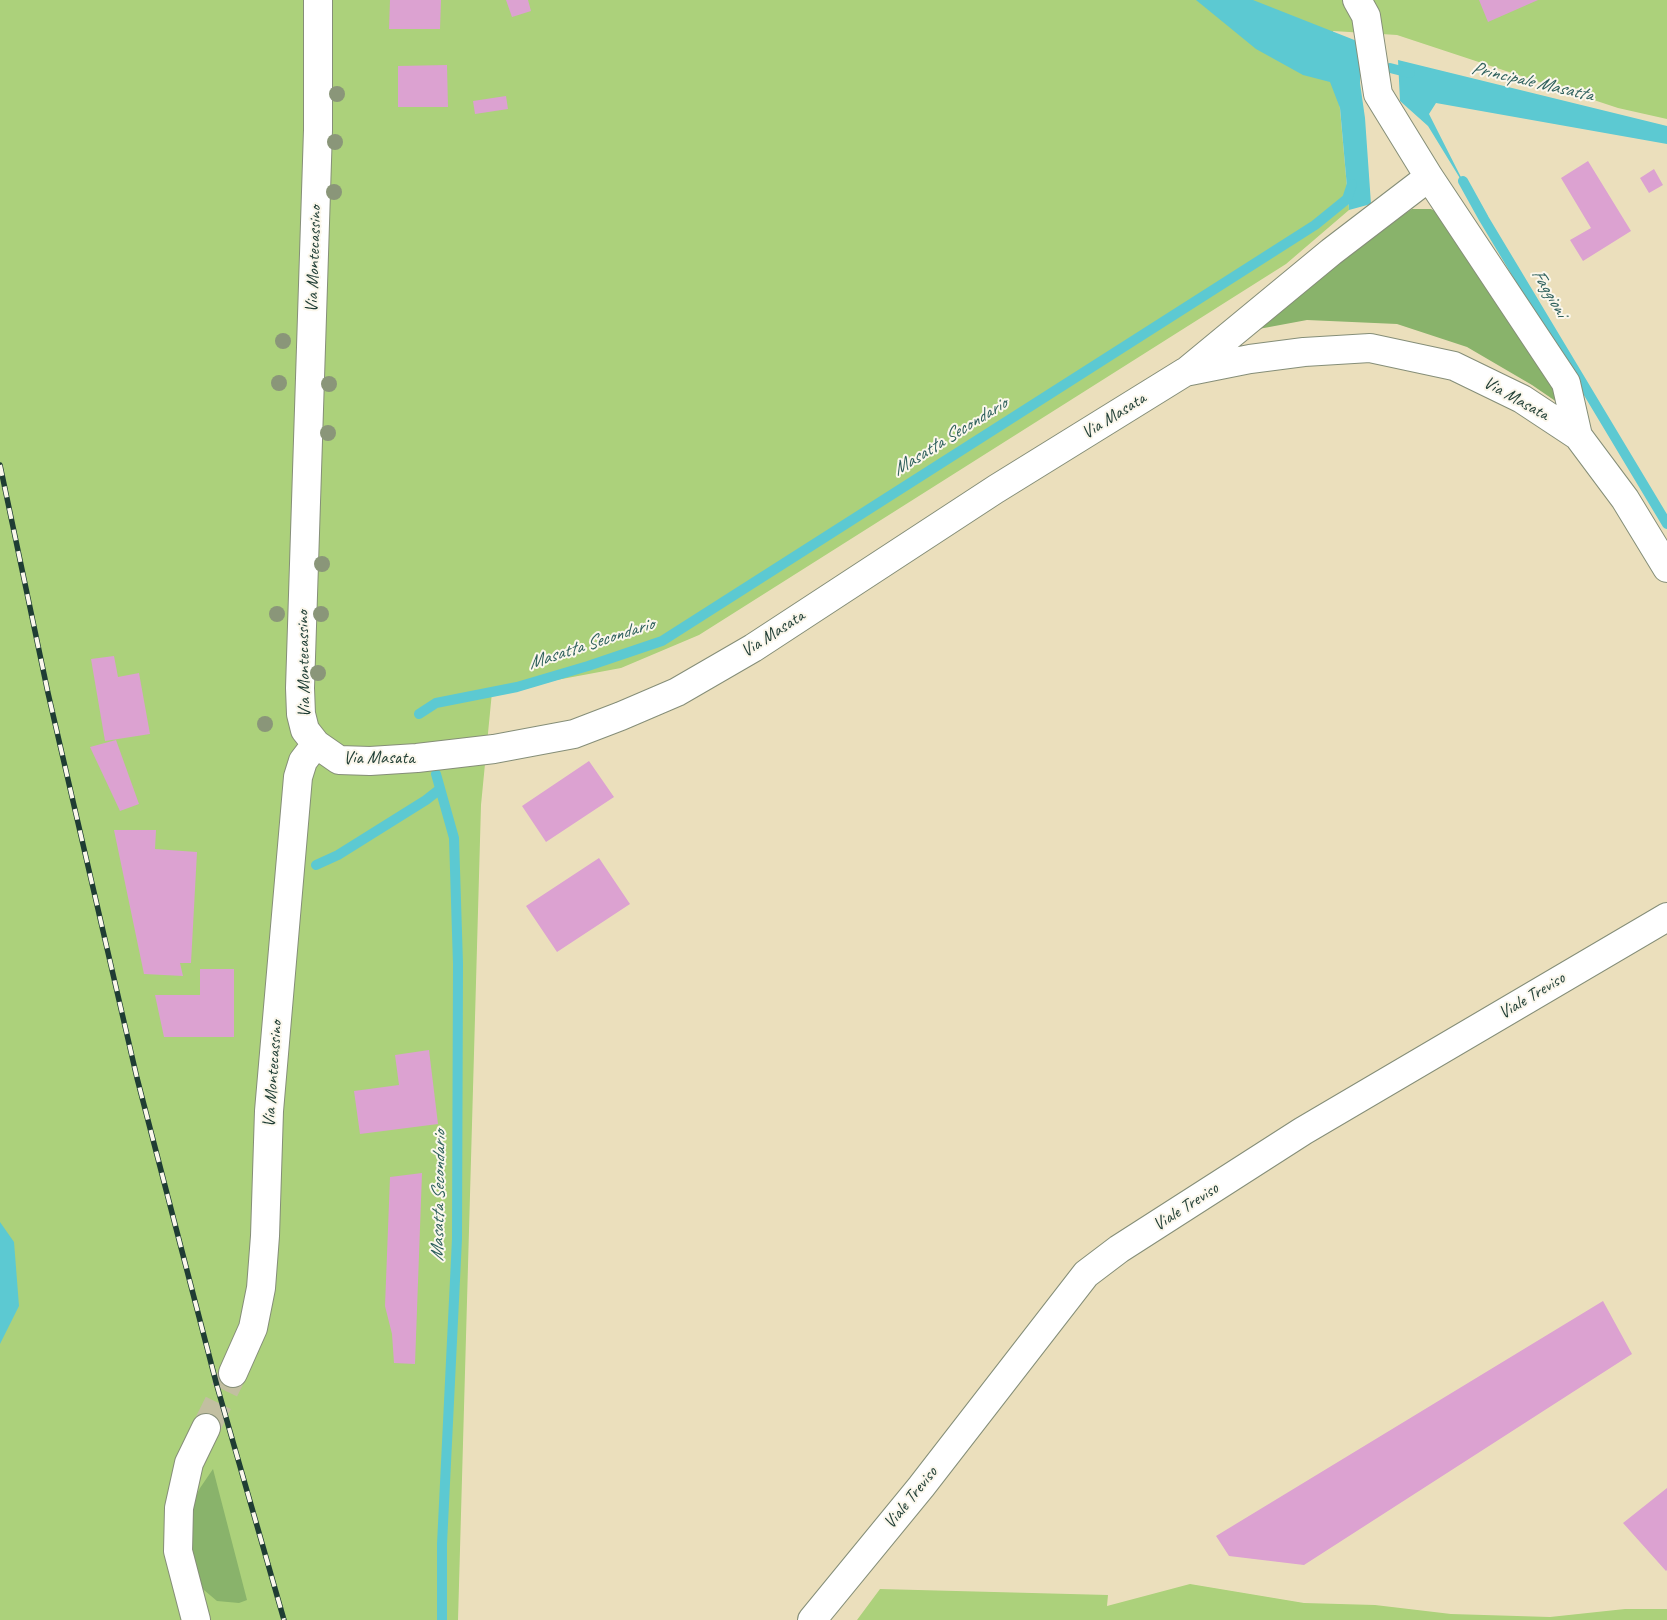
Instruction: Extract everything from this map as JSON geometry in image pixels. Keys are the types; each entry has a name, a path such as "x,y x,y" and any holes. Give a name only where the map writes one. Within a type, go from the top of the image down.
{"street":[{"name":"Via Montecassino","path":"233,1373 253,1328 261,1288 265,1236 269,1111 298,777 303,761 316,744 306,730 302,714 300,688 318,140 318,0"},
{"name":"Via Masata","path":"1357,0 1366,16 1378,94 1429,177 1566,383 1578,436"},
{"name":"Via Masata","path":"316,744 339,760 370,761 417,758 494,749 574,734 677,692 753,648 996,488 1185,372 1331,252 1429,177"},
{"name":"Via Masata","path":"1185,372 1250,359 1304,352 1370,348 1454,366 1522,399 1578,436 1625,498 1667,568"},
{"name":"Viale Treviso","path":"812,1620 921,1487 1086,1274 1119,1250 1303,1132 1667,917"},
{"path":"196,1620 178,1551 179,1508 188,1463 206,1428"}],"green space":[{"path":"0,0 1667,0 1667,119 1618,108 1397,35 1333,31 1349,210 1286,264 699,635 621,668 492,692 481,805 458,1620 0,1620"},
{"path":"1412,209 1431,209 1449,218 1567,409 1532,385 1467,347 1397,324 1307,320 1221,336"},
{"path":"213,1469 247,1600 239,1603 217,1601 198,1585 188,1548 189,1510 200,1488"},
{"path":"1190,1584 1304,1603 1375,1605 1451,1614 1550,1617 1625,1609 1667,1609 1667,1620 857,1620 880,1589 1108,1595 1107,1606"}],"water":[{"path":"1196,0 1253,0 1362,43 1360,83 1365,118 1371,204 1349,210 1340,108 1330,82 1303,75 1256,49"},
{"path":"1398,60 1667,126 1667,144 1436,103 1429,114 1469,193 1428,126 1400,101"},
{"path":"0,1222 14,1242 19,1306 0,1344"}],"building":[{"path":"390,0 441,0 440,29 389,29"},
{"path":"506,0 528,0 531,11 512,17"},
{"path":"1479,0 1538,0 1488,22"},
{"path":"447,65 448,107 398,107 398,66"},
{"path":"506,96 508,109 475,114 473,101"},
{"path":"1588,161 1631,231 1583,261 1570,240 1591,228 1561,178"},
{"path":"1654,169 1663,185 1649,193 1640,178"},
{"path":"114,656 118,677 139,673 150,734 105,741 91,659"},
{"path":"116,740 139,804 120,811 90,747"},
{"path":"589,761 614,797 546,842 522,806"},
{"path":"114,830 156,830 155,849 197,852 191,963 180,963 183,976 144,974"},
{"path":"599,858 630,904 557,952 526,906"},
{"path":"200,969 234,969 234,1037 164,1037 155,995 200,995"},
{"path":"429,1050 438,1124 360,1134 354,1091 399,1085 395,1055"},
{"path":"422,1173 415,1364 394,1363 392,1334 385,1306 390,1177"},
{"path":"1603,1301 1632,1354 1304,1565 1229,1556 1216,1536"},
{"path":"1667,1488 1667,1570 1666,1571 1623,1523"}],"waterway":[{"name":"Principale Masatta","path":"1390,68 1410,73"},
{"name":"Faggioni","path":"1463,181 1667,524"},
{"name":"Masatta Secondario","path":"419,714 436,703 517,687 662,641 1315,225 1347,199 1352,184"},
{"name":"Masatta Secondario","path":"436,774 454,838 458,964 457,1239 442,1544 442,1620"},
{"path":"316,865 338,855 426,800 440,789"}],"tunnel":[{"path":"206,1428 233,1373"}],"railway":[{"path":"0,465 48,693 137,1078 217,1386 284,1620"}]}
